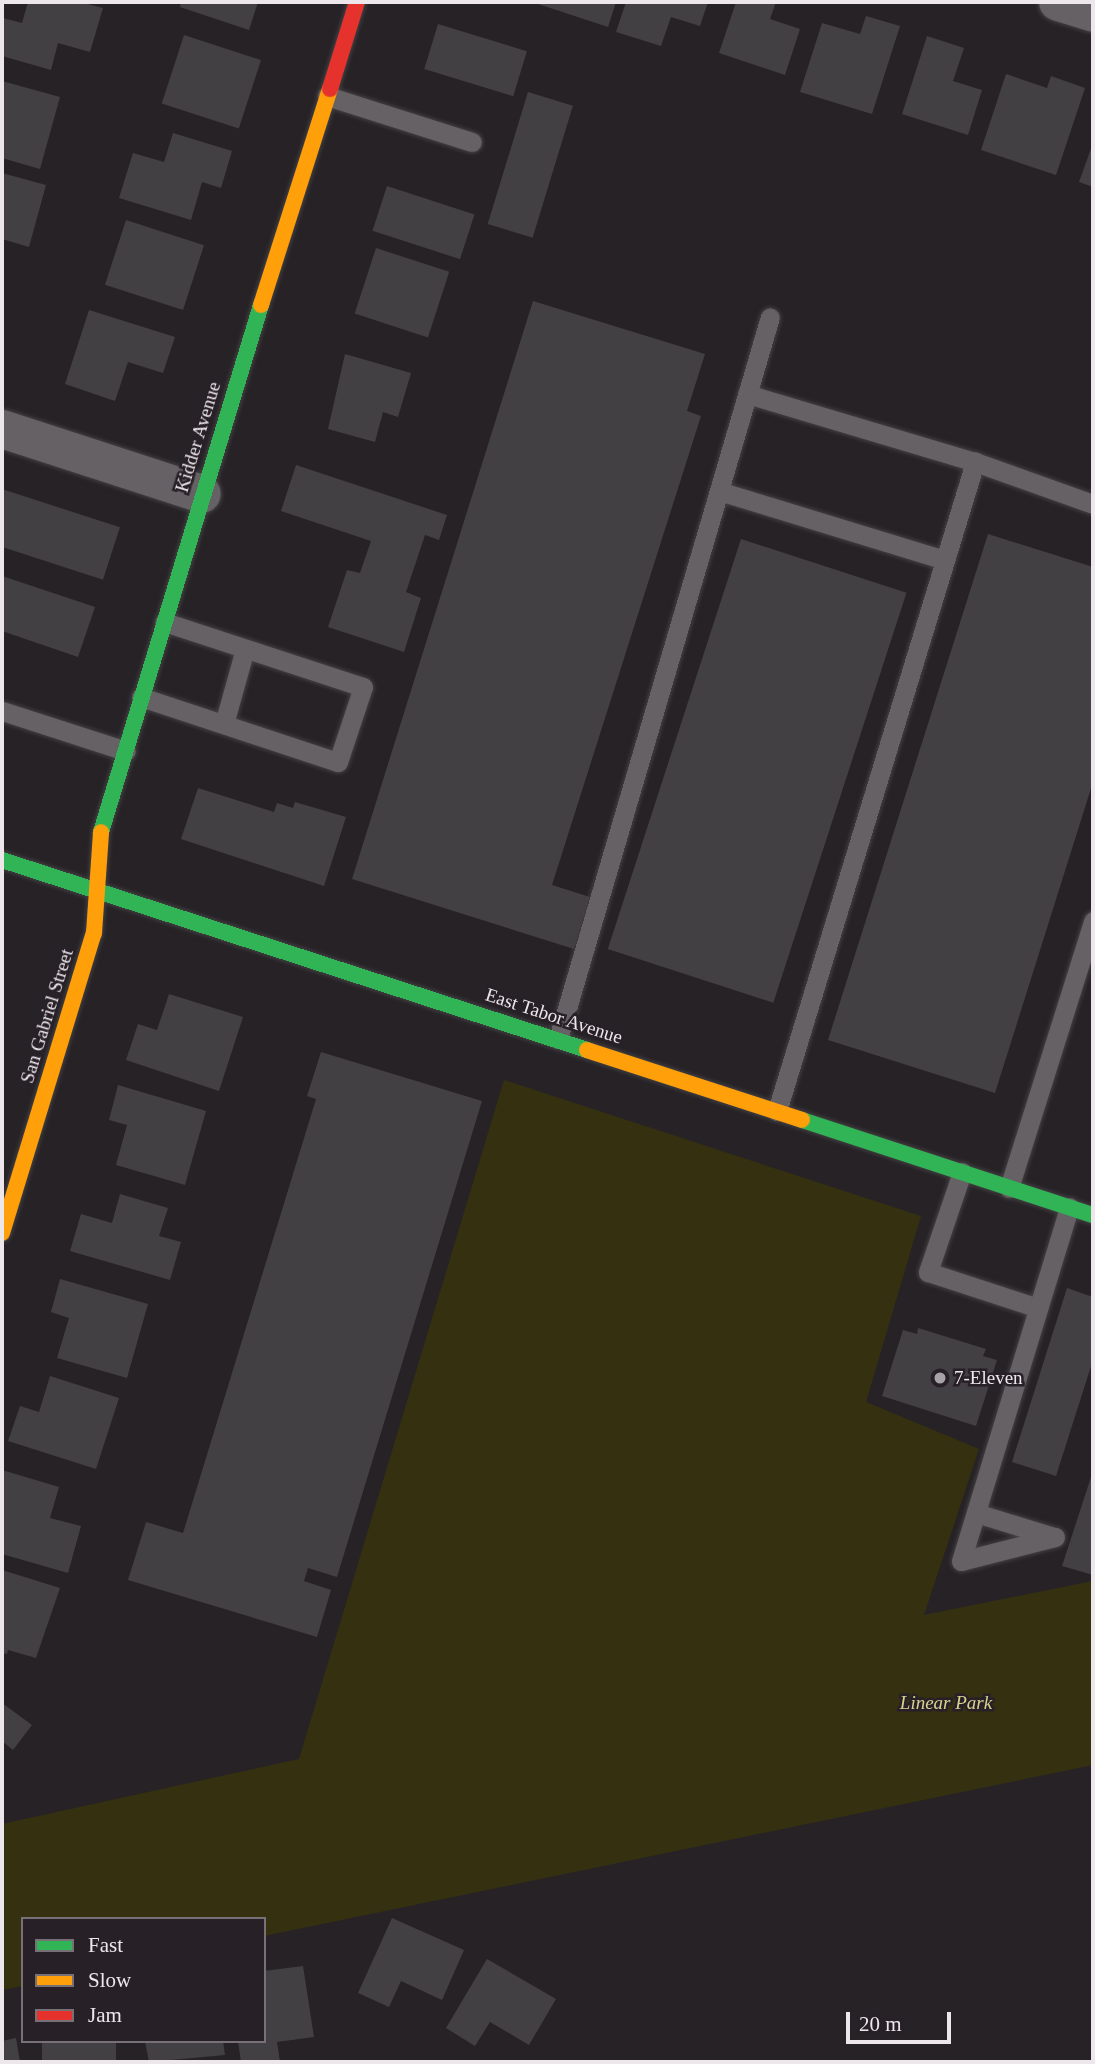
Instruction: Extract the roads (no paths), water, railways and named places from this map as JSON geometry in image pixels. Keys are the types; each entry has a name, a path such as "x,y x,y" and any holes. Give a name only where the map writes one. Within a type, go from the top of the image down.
{"street":[{"name":"Kidder Avenue","path":"97,890 99,841 141,697 357,2"},
{"path":"1058,2 1093,13"},
{"path":"2,429 202,494"},
{"name":"East Tabor Avenue","path":"2,860 1093,1215"},
{"name":"San Gabriel Street","path":"2,1233 94,933 97,890"}],"lane":[{"path":"327,96 472,142"},
{"path":"558,1039 770,317"},
{"path":"747,394 975,462 1093,504"},
{"path":"777,1111 975,462"},
{"path":"719,491 945,560"},
{"path":"141,697 338,762 363,687 164,622"},
{"path":"224,724 245,649"},
{"path":"2,711 126,751"},
{"path":"1009,1188 1093,921"},
{"path":"962,1172 928,1272 1038,1308"},
{"path":"976,1513 1069,1207"}],"place":[{"name":"7-Eleven","path":"940,1378"}],"park label":[{"name":"Linear Park","path":"946,1703"}]}
